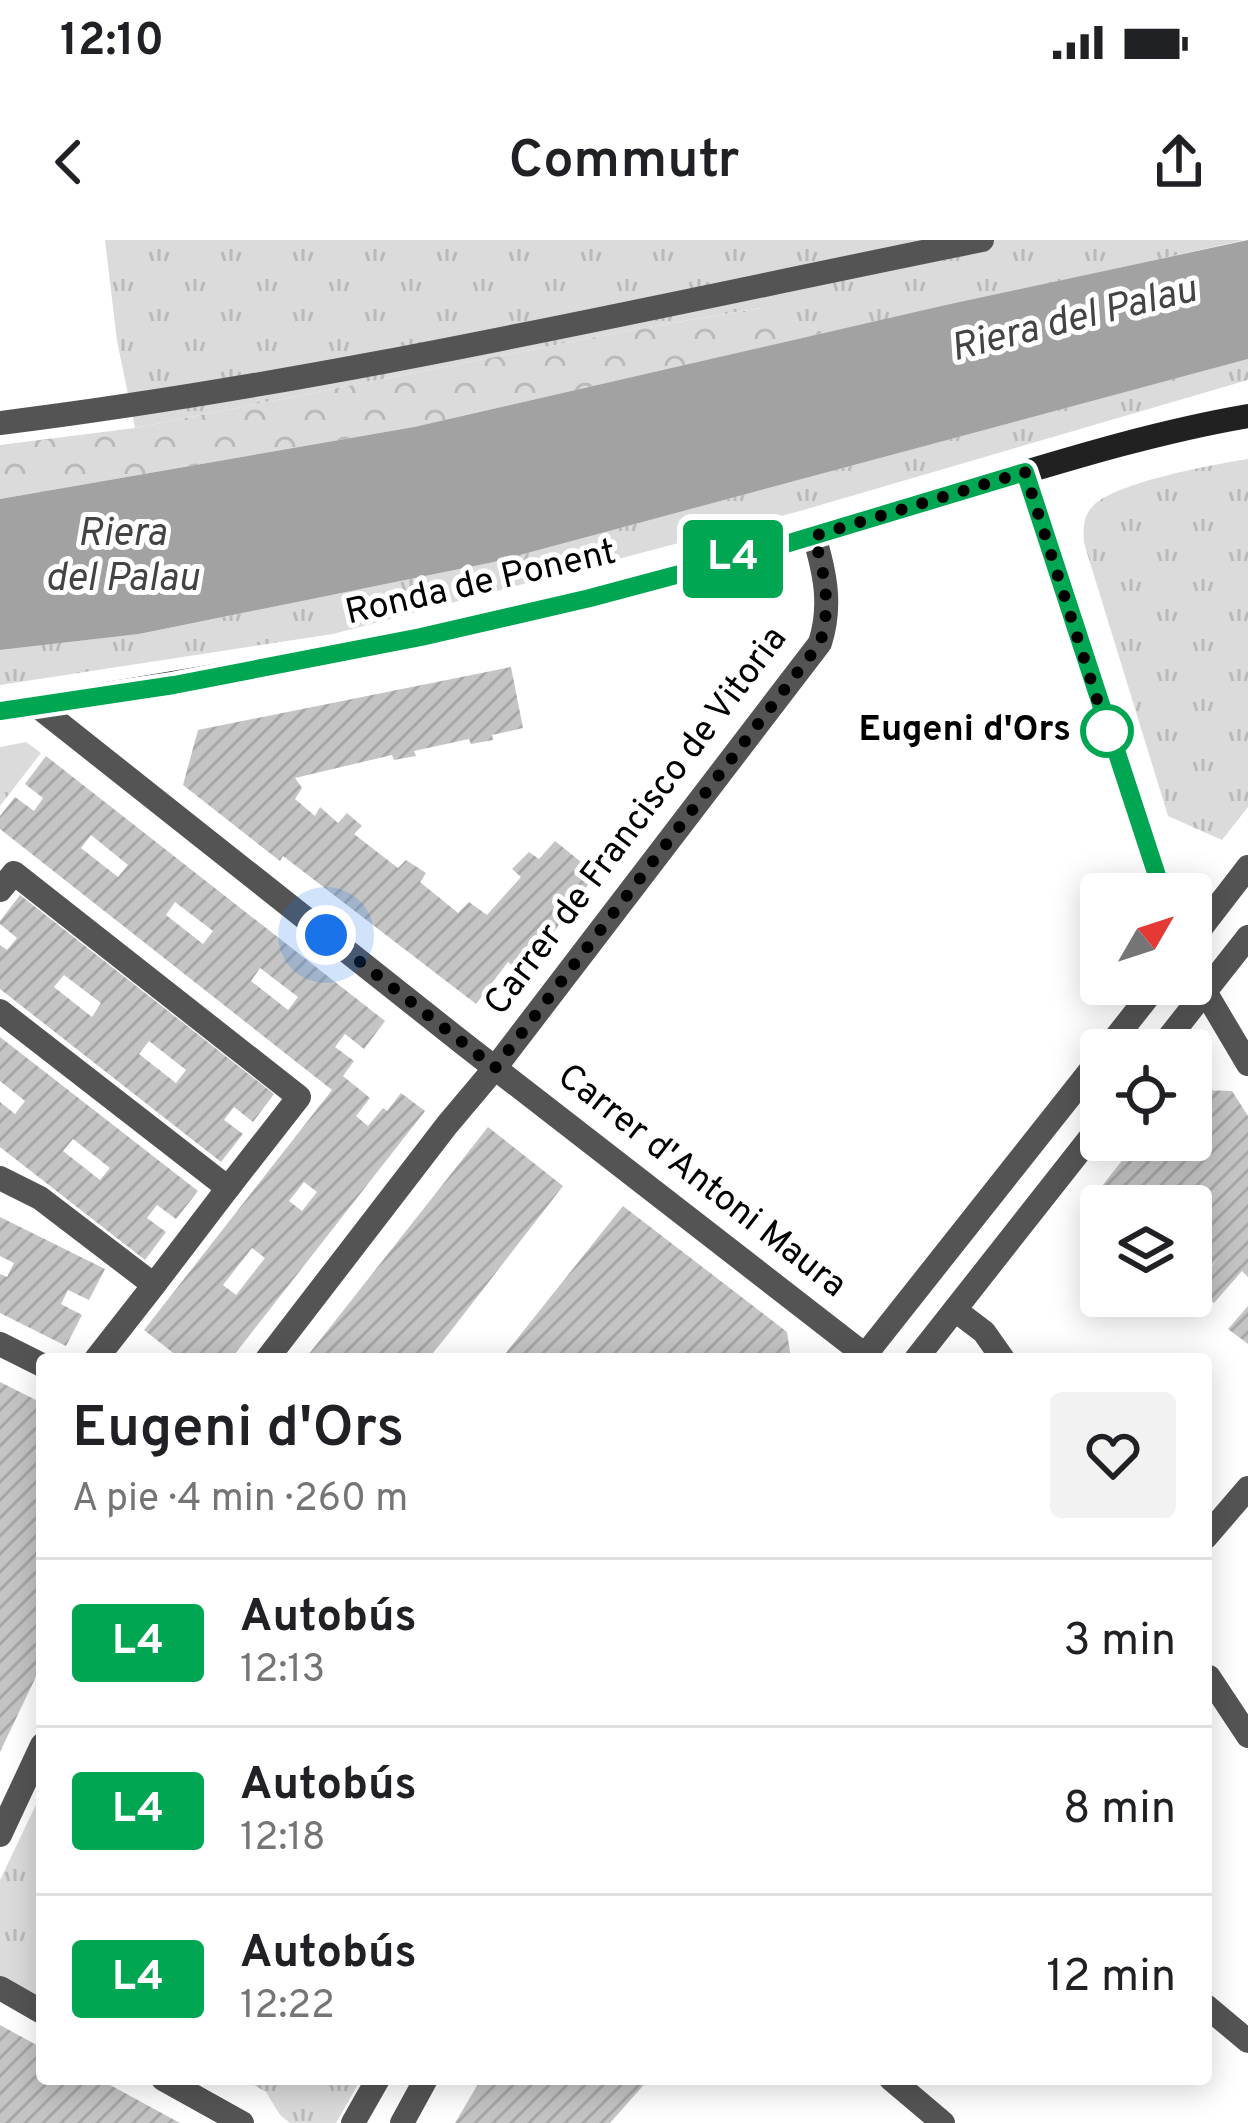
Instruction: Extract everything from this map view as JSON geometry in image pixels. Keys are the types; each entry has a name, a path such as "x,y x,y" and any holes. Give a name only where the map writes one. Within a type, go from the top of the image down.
{"main road":[{"name":"Ronda de Ponent","path":"0,710 174,685 590,598 1145,438 1248,416"}],"street":[{"path":"0,423 274,384 982,240"},
{"path":"1025,472 1155,873"},
{"name":"Carrer de Francisco de Vitoria","path":"272,1353 820,643 827,621 826,579 814,536"},
{"name":"Carrer d'Antoni Maura","path":"36,705 860,1353"},
{"path":"1212,913 1248,867"},
{"path":"7,882 299,1097 101,1353"},
{"path":"1212,984 1248,937"},
{"path":"1122,1029 1141,1005"},
{"path":"1176,1029 1195,1005"},
{"path":"1211,1005 1248,1064"},
{"path":"0,1011 228,1188"},
{"path":"870,1353 1080,1084"},
{"path":"921,1353 1080,1151"},
{"path":"0,1178 40,1198 154,1286"},
{"path":"955,1310 984,1332 999,1353"},
{"path":"0,1344 36,1362"},
{"path":"1212,1531 1248,1488"},
{"path":"1212,1682 1248,1736"},
{"path":"0,1835 36,1758"},
{"path":"0,1988 36,2009"},
{"path":"1212,2011 1248,2041"},
{"path":"174,2085 242,2123"},
{"path":"353,2123 375,2085"},
{"path":"402,2123 423,2085"},
{"path":"898,2085 944,2123"}],"green space":[{"path":"105,240 1245,240 825,333 761,308 135,428 117,341"},
{"path":"762,308 825,333 414,427 0,499 0,445 135,428"},
{"path":"1248,359 1248,380 800,511 333,634 0,685 0,650 139,634 494,562"},
{"path":"1248,459 1248,807 1222,840 1168,816 1084,543 1084,528 1092,507 1120,490"},
{"path":"26,742 41,753 0,806 0,747"},
{"path":"36,1805 36,1999 0,1979 0,1880"},
{"path":"254,2085 358,2085 336,2123 290,2123 266,2092"}],"water":[{"name":"Riera del Palau","path":"1248,240 1248,359 494,562 139,634 0,650 0,499 414,427"}],"building":[{"path":"511,667 523,728 492,735 493,740 471,744 469,739 414,751 416,756 394,760 392,755 295,778 302,788 295,799 315,816 320,807 338,823 347,813 362,826 354,834 398,868 406,860 426,873 420,882 458,913 469,902 487,915 521,877 512,869 529,852 539,859 555,841 596,874 523,974 508,962 476,1004 183,785 198,730"},
{"path":"46,756 385,1021 364,1049 345,1034 335,1047 354,1061 343,1076 370,1098 356,1116 368,1126 401,1093 425,1111 236,1353 173,1353 144,1330 332,1090 0,829 0,816 15,797 34,811 43,798 25,784","holes":["91,835 128,865 118,877 81,848","175,902 213,931 203,944 166,915","260,968 298,997 288,1010 251,981","304,1182 317,1192 302,1211 289,1201","252,1248 265,1258 236,1295 223,1285"]},
{"path":"20,895 274,1094 253,1122 234,1107 224,1120 243,1134 221,1162 0,989 0,945 7,950 17,938 0,921","holes":["64,975 101,1003 92,1017 54,987","149,1041 186,1070 176,1083 139,1054"]},
{"path":"0,1037 198,1191 176,1219 157,1205 147,1218 166,1232 145,1260 0,1147 0,1102 15,1114 25,1101 0,1081","holes":["73,1139 110,1168 100,1180 63,1151"]},
{"path":"1212,1090 1232,1091 1248,1116 1248,1277 1242,1271 1212,1301 1212,1266 1221,1255 1212,1265 1212,1185 1103,1185 1122,1161 1212,1161"},
{"path":"488,1127 563,1186 433,1353 310,1353"},
{"path":"623,1206 787,1332 790,1353 506,1353"},
{"path":"0,1217 105,1269 89,1300 68,1290 61,1304 82,1315 66,1346 0,1313 0,1274 7,1277 14,1263 0,1256"},
{"path":"1248,1306 1248,1344 1228,1329"},
{"path":"0,1382 36,1400 36,1677 0,1752"},
{"path":"0,2025 36,2045 36,2085 110,2085 180,2123 0,2123"},
{"path":"477,2085 644,2085 610,2123 455,2123"}],"bus line":[{"name":"L4","path":"0,711 174,685 590,598 1025,472 1156,873"}],"place":[{"name":"Eugeni d'Ors","path":"1107,731"}],"route":[{"path":"326,935 495,1068 820,643 827,621 826,579 814,536 1025,472 1107,731"}]}
